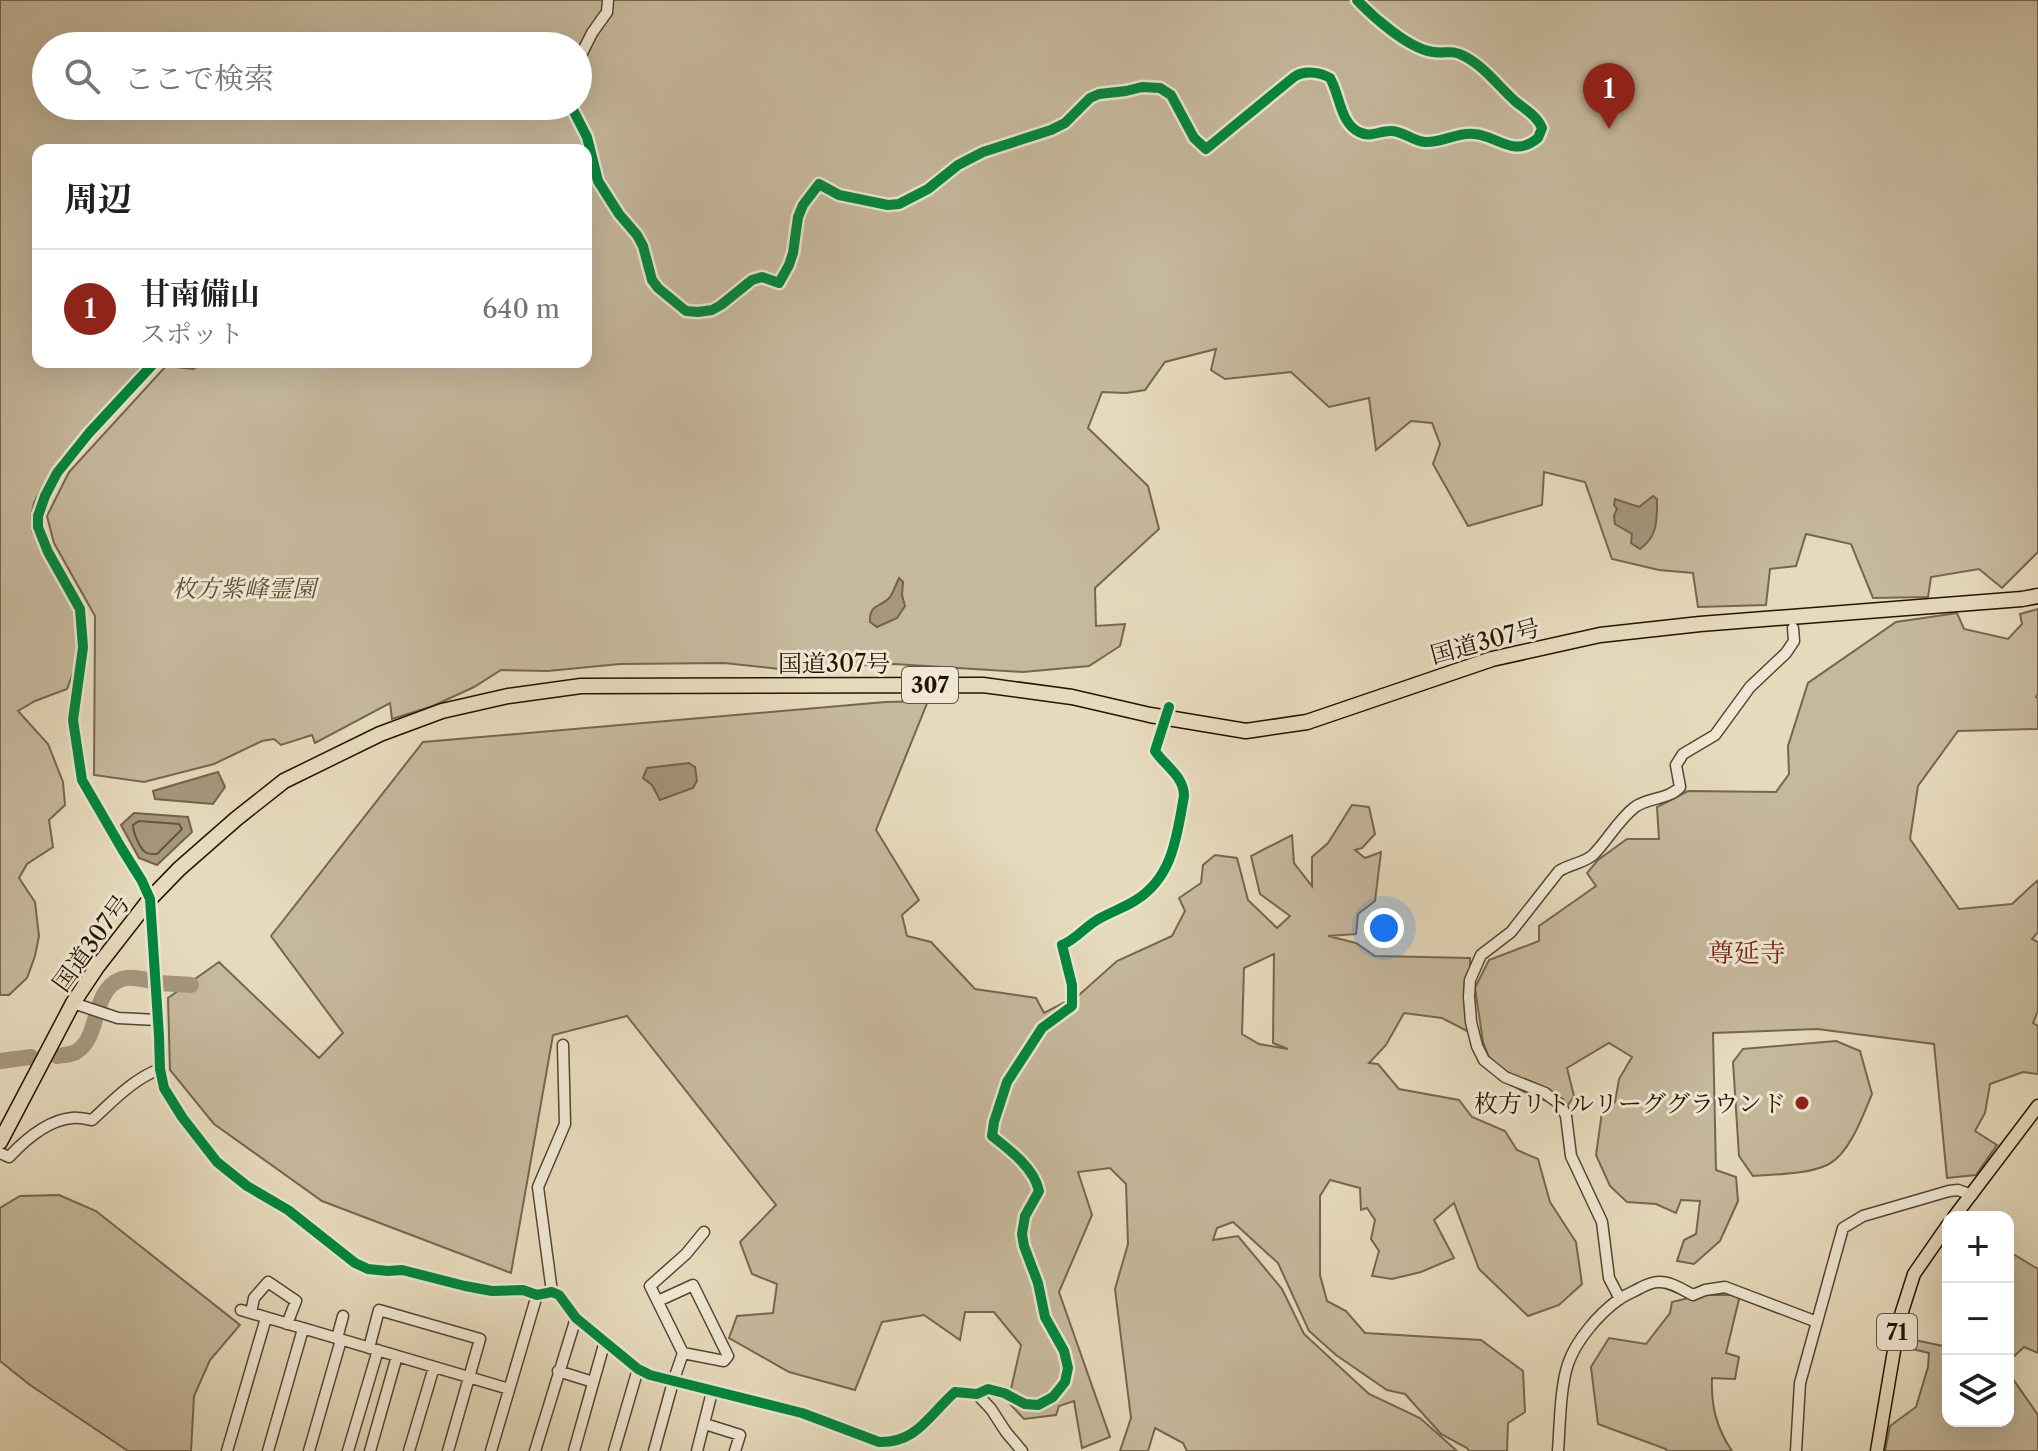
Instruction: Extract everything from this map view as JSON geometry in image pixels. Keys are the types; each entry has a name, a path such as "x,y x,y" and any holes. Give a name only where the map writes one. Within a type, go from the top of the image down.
{"highway":[{"name":"国道307号","path":"0,1142 73,1003 150,899 179,869 284,781 380,734 442,711 508,696 581,686 983,685 1167,712 1246,731 1307,722 1492,659 1600,635 2038,596"}],"main road":[{"path":"1959,1211 2038,1106"},
{"name":"71","path":"1877,1451 1899,1321 1914,1274 1942,1234"}],"street":[{"path":"592,33 607,12 608,0"},
{"path":"592,157 598,181 643,246 652,280 686,311 698,312 721,305 752,280 762,277 779,283 793,253 798,217 819,184 839,195 888,205 899,204 928,189 958,165 983,152 1065,123 1090,98 1099,94 1142,87 1160,88 1171,95 1194,138 1206,149 1299,73 1330,78 1350,125 1366,135 1392,130 1421,142 1429,142 1460,134 1477,134 1516,147 1525,146 1538,138 1542,128 1538,120 1479,66 1458,53 1432,52 1410,43 1372,16 1357,0"},
{"path":"578,120 589,144"},
{"path":"149,368 89,433 57,473 45,496 38,516 38,527 48,552 80,609 83,647 73,720 82,780 150,899 160,1069 164,1088 217,1162 247,1186 288,1210 355,1263 368,1269 402,1270 492,1291 523,1290 537,1295 552,1292 559,1295 576,1318 638,1369 650,1375 802,1413 879,1442 893,1442 910,1436 955,1392 977,1394 988,1389 1025,1404 1038,1405 1053,1397 1065,1382 1068,1368 1064,1351 1045,1317 1022,1234 1025,1216 1039,1191 1037,1183 1033,1173 992,1136 994,1122 1007,1082 1042,1028 1072,1006 1072,985 1062,945 1095,921 1136,901 1152,889 1169,863 1184,788 1155,751 1167,712"},
{"path":"1620,1299 1609,1278 1602,1222 1571,1156 1566,1116 1561,1105 1545,1093 1505,1077 1484,1060 1471,1022 1470,980 1481,955 1511,932 1559,871 1593,855 1626,814 1637,806 1672,795 1680,787 1676,765 1683,754 1715,735 1750,687 1786,653 1794,641 1793,628"},
{"path":"73,1003 118,1018 157,1020"},
{"path":"552,1292 538,1187 565,1124 563,1045"},
{"path":"0,1153 9,1157 26,1139 70,1118 92,1120 132,1084 160,1069"},
{"path":"1796,1451 1800,1383 1843,1228 1863,1216 1949,1191 1958,1190 1972,1195"},
{"path":"654,1451 683,1353 650,1286 686,1254 704,1232"},
{"path":"1558,1451 1568,1363 1576,1347 1591,1327 1620,1299 1656,1281 1693,1295 1725,1287 1817,1322"},
{"path":"287,1324 296,1301 268,1282 246,1312 509,1389"},
{"path":"658,1301 693,1285 728,1356 724,1361 683,1353"},
{"path":"491,1451 537,1295"},
{"path":"348,1451 373,1349 379,1310 480,1339 448,1451"},
{"path":"309,1451 343,1316"},
{"path":"227,1451 266,1318"},
{"path":"535,1451 576,1318"},
{"path":"268,1451 303,1329"},
{"path":"574,1451 605,1341"},
{"path":"370,1451 397,1356"},
{"path":"409,1451 434,1367"},
{"path":"614,1451 638,1369"},
{"path":"558,1371 593,1382"},
{"path":"697,1451 712,1392"},
{"path":"977,1394 1022,1451"},
{"path":"705,1424 740,1435 735,1451"}],"green space":[{"name":"枚方紫峰霊園","path":"0,0 2038,0 2038,552 2002,588 1979,569 1931,577 1928,597 1873,598 1851,544 1806,534 1796,566 1770,569 1766,605 1698,607 1693,573 1659,570 1612,559 1585,482 1544,472 1542,505 1468,526 1433,464 1440,444 1432,423 1411,421 1376,450 1369,398 1329,407 1291,372 1225,379 1211,370 1216,349 1165,362 1145,390 1102,392 1088,428 1148,486 1159,529 1095,588 1096,626 1125,624 1120,646 1089,666 1023,672 894,664 780,669 724,663 620,664 548,671 501,670 433,706 392,719 390,703 315,743 312,735 281,745 274,739 262,741 214,764 144,782 94,775 95,616 54,543 47,516 69,472 164,368 592,368 592,144 32,144 32,368 153,368 138,388 101,416 60,461 34,503 32,531 51,559 79,620 75,667 67,689 18,711 48,744 63,782 65,805 49,820 53,847 27,864 19,878 35,902 39,936 27,978 9,995 0,995"},
{"path":"2038,609 2038,729 1958,731 1918,786 1910,839 1959,909 2012,904 2038,880 2038,932 2032,939 2038,942 2038,1011 2033,1023 2038,1026 2038,1074 2023,1072 1990,1084 1985,1113 1975,1131 1997,1145 1976,1175 1947,1178 1934,1044 1817,1029 1713,1033 1716,1170 1736,1177 1738,1201 1720,1241 1694,1264 1677,1261 1684,1240 1696,1234 1700,1201 1681,1200 1676,1213 1656,1204 1627,1202 1610,1186 1596,1155 1602,1112 1615,1102 1619,1079 1632,1057 1609,1043 1567,1068 1574,1096 1566,1108 1530,1095 1496,1076 1483,1042 1475,988 1489,960 1539,941 1539,926 1596,886 1587,873 1598,860 1627,839 1659,839 1657,807 1688,791 1776,792 1789,774 1788,746 1808,683 1896,622 1957,613 1964,629 2008,639 2022,624 2020,614"},
{"path":"928,701 876,830 919,900 902,915 907,936 931,942 975,989 1036,998 1044,1013 1079,995 1117,961 1172,936 1185,911 1179,898 1201,883 1203,865 1215,855 1237,858 1248,900 1277,928 1290,916 1260,894 1251,856 1292,835 1294,863 1312,886 1312,857 1328,843 1352,805 1369,807 1375,834 1362,848 1355,850 1365,858 1381,852 1375,901 1358,914 1356,934 1328,936 1356,943 1375,956 1470,958 1471,1033 1442,1018 1404,1013 1386,1045 1369,1063 1378,1064 1399,1089 1459,1100 1472,1117 1505,1131 1517,1150 1538,1159 1550,1202 1576,1242 1582,1284 1559,1305 1528,1316 1479,1269 1454,1203 1434,1220 1454,1258 1421,1272 1392,1279 1372,1276 1379,1251 1371,1239 1375,1220 1367,1208 1361,1210 1360,1188 1330,1180 1320,1196 1320,1275 1327,1301 1346,1311 1365,1333 1481,1340 1523,1371 1525,1412 1508,1423 1507,1451 1469,1451 1441,1434 1405,1394 1387,1390 1336,1355 1309,1331 1278,1263 1233,1222 1217,1228 1213,1240 1238,1236 1282,1289 1304,1334 1369,1394 1420,1418 1457,1451 1187,1451 1183,1443 1155,1428 1148,1451 1120,1451 1131,1418 1115,1289 1128,1244 1126,1184 1110,1168 1078,1172 1092,1215 1059,1292 1110,1437 1082,1448 1074,1401 1059,1406 1056,1415 1024,1419 1008,1402 1021,1345 994,1312 965,1312 960,1340 924,1315 882,1322 855,1390 789,1372 729,1338 737,1316 773,1313 777,1284 752,1274 740,1242 776,1205 627,1016 553,1035 511,1273 322,1201 214,1124 170,1070 168,998 219,962 319,1058 343,1033 271,936 423,742 885,702","holes":["1274,954 1273,1043 1288,1049 1259,1044 1242,1034 1244,968"]},
{"name":"枚方リトルリーググラウンド","path":"1836,1041 1860,1051 1872,1094 1849,1143 1837,1159 1820,1168 1753,1176 1739,1156 1733,1062 1743,1049"},
{"path":"59,1195 96,1211 240,1325 210,1360 194,1396 191,1451 128,1451 0,1361 0,1208 20,1196"},
{"path":"2014,1255 2038,1269 2038,1353 2024,1347 2014,1356"},
{"path":"1701,1295 1740,1295 1726,1353 1739,1357 1735,1379 1712,1378 1716,1416 1732,1451 1667,1451 1598,1424 1591,1367 1609,1338 1646,1344 1670,1313 1672,1302"},
{"path":"1910,1339 1942,1346 1942,1427 2014,1427 2014,1381 2038,1415 2038,1451 1885,1451 1890,1426 1916,1407 1928,1367 1929,1353 1908,1348"}],"water":[{"path":"1653,496 1657,499 1655,527 1650,539 1640,549 1631,543 1632,534 1615,524 1615,499 1639,507"},
{"path":"899,578 903,582 905,606 897,618 877,627 870,622 871,612 890,597"},
{"path":"689,763 695,767 697,781 693,788 660,800 652,785 643,778 647,768"},
{"path":"218,772 225,787 213,804 155,799 153,791"},
{"path":"134,813 188,817 192,832 157,865 139,858 121,825"}],"waterway":[{"path":"57,1056 74,1053 84,1045 105,993 122,979 191,985"},
{"path":"0,1061 31,1057"}],"cycle path":[{"path":"592,157 598,181 643,246 652,280 686,311 698,312 721,305 752,280 762,277 779,283 793,253 798,217 819,184 839,195 888,205 899,204 928,189 958,165 983,152 1065,123 1090,98 1099,94 1142,87 1160,88 1171,95 1194,138 1206,149 1294,77 1307,73 1330,78 1348,122 1363,134 1394,131 1425,142 1474,134 1513,146 1529,144 1538,138 1542,128 1537,120 1478,65 1459,54 1434,52 1414,45 1382,23 1357,0"},
{"path":"578,120 589,144"},
{"path":"149,368 89,433 57,473 45,496 38,516 38,527 48,552 80,609 83,647 73,720 82,780 150,899 160,1069 164,1088 217,1162 247,1186 288,1210 355,1263 368,1269 402,1270 492,1291 523,1290 537,1295 552,1292 559,1295 576,1318 638,1369 650,1375 802,1413 879,1442 913,1433 955,1392 977,1394 988,1389 1025,1404 1038,1405 1053,1397 1065,1382 1068,1368 1064,1351 1045,1317 1022,1234 1025,1216 1039,1191 1027,1167 992,1136 994,1122 1007,1082 1042,1028 1072,1006 1072,985 1062,945 1097,920 1148,891 1166,867 1184,796 1181,783 1155,751 1169,707"}],"place":[{"name":"甘南備山","path":"1609,129"},
{"name":"枚方リトルリーググラウンド","path":"1802,1103"}],"district":[{"name":"尊延寺","path":"1747,953"}]}
